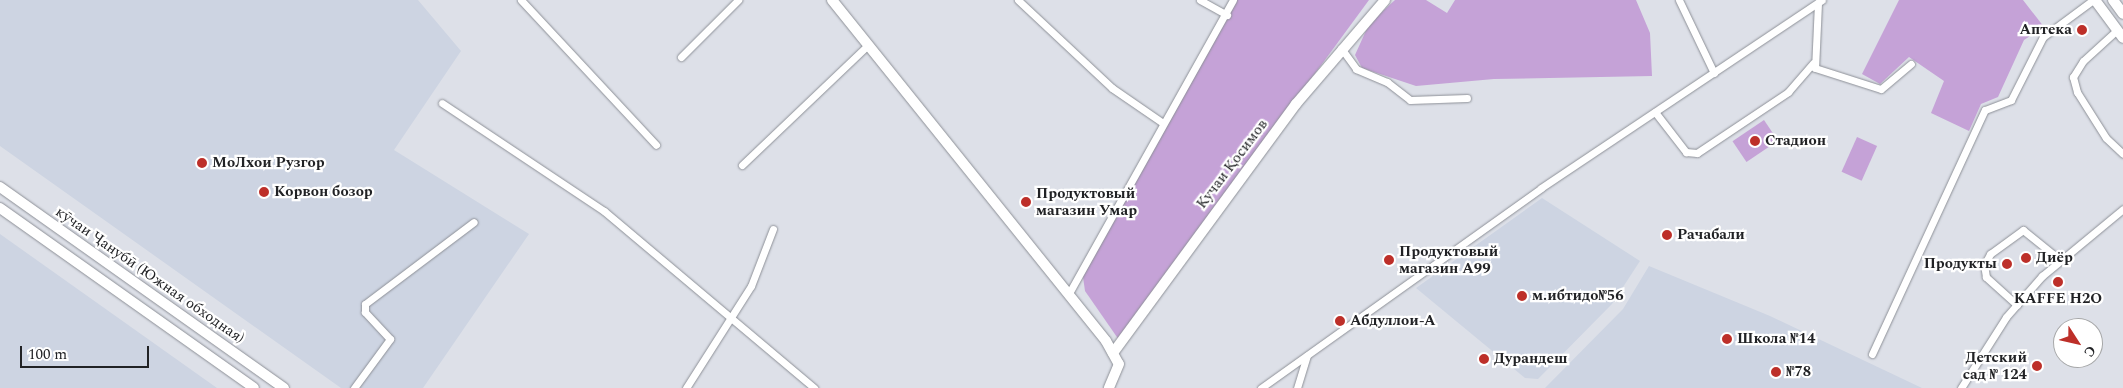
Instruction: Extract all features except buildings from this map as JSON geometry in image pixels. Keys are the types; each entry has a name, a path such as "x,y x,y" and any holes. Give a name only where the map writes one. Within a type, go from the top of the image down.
{"street":[{"path":"522,0 656,145"},
{"path":"681,57 738,0"},
{"path":"832,0 869,44 1113,353 1118,364 1109,388"},
{"path":"1018,0 1112,88 1163,122"},
{"path":"1200,0 1227,15"},
{"path":"1068,295 1163,122 1227,15 1232,0"},
{"name":"Кучаи Қосимов","path":"1113,353 1341,48 1385,0"},
{"path":"1679,0 1714,73"},
{"path":"1872,354 1985,110 2011,100 2043,37 2094,0 2120,34 2082,61 2073,77 2077,92 2106,138 2123,154"},
{"path":"2113,0 2123,14"},
{"path":"1262,388 1656,112 1820,1"},
{"path":"1820,1 1813,63 1815,68 1872,90 1881,90 1911,64"},
{"path":"742,165 869,44"},
{"path":"1341,48 1356,70 1387,82 1410,100 1467,98"},
{"path":"1656,112 1686,152 1697,153 1788,92 1813,63"},
{"path":"442,103 604,211 734,317 814,388"},
{"name":"кӯчаи Ҷанубӣ (Южная обходная)","path":"0,187 284,388"},
{"path":"0,208 254,388"},
{"path":"1961,388 2017,305 2059,259 2123,209"},
{"path":"354,388 390,339 365,312 365,304 474,222"},
{"path":"686,388 734,317 773,229"},
{"path":"2017,305 1986,277 1984,265 1990,254 2023,230 2059,259"},
{"path":"1297,388 1307,356"}],"shaded area":[{"name":"Корвон бозор","path":"0,0 418,0 461,51 394,150 529,234 423,388 341,388 0,146"},
{"path":"1231,0 1369,0 1119,340 1085,291 1082,270"},
{"path":"1395,0 1426,0 1447,13 1455,0 1636,0 1650,33 1652,76 1494,79 1416,86 1362,68 1355,55 1369,24"},
{"path":"1899,0 2023,0 2044,27 2024,40 1998,97 1981,104 1969,131 1931,113 1944,81 1909,57 1880,84 1862,74"},
{"name":"Стадион","path":"1764,120 1778,141 1746,162 1732,141"},
{"name":"Стадион","path":"1857,137 1877,146 1862,181 1842,172"},
{"name":"м.ибтидо№56","path":"1542,198 1640,261 1612,304 1538,379 1525,378 1416,288"},
{"path":"0,234 217,388 0,388"},
{"path":"1649,266 1770,316 1922,388 1545,388 1623,309"}],"place":[{"name":"Аптека","path":"2082,30"},
{"name":"Стадион","path":"1755,141"},
{"name":"МоЛхои Рузгор","path":"202,163"},
{"name":"Корвон бозор","path":"264,192"},
{"name":"Продуктовый магазин Умар","path":"1026,202"},
{"name":"Рачабали","path":"1667,235"},
{"name":"Диëр","path":"2026,258"},
{"name":"Продуктовый магазин А99","path":"1389,260"},
{"name":"Продукты","path":"2007,264"},
{"name":"KAFFE H2O","path":"2058,282"},
{"name":"м.ибтидо№56","path":"1522,296"},
{"name":"Абдуллои-А","path":"1340,321"},
{"name":"Школа №14","path":"1727,339"},
{"name":"Дурандеш","path":"1484,359"},
{"name":"Детский сад № 124","path":"2037,366"},
{"name":"№78","path":"1776,372"}]}
